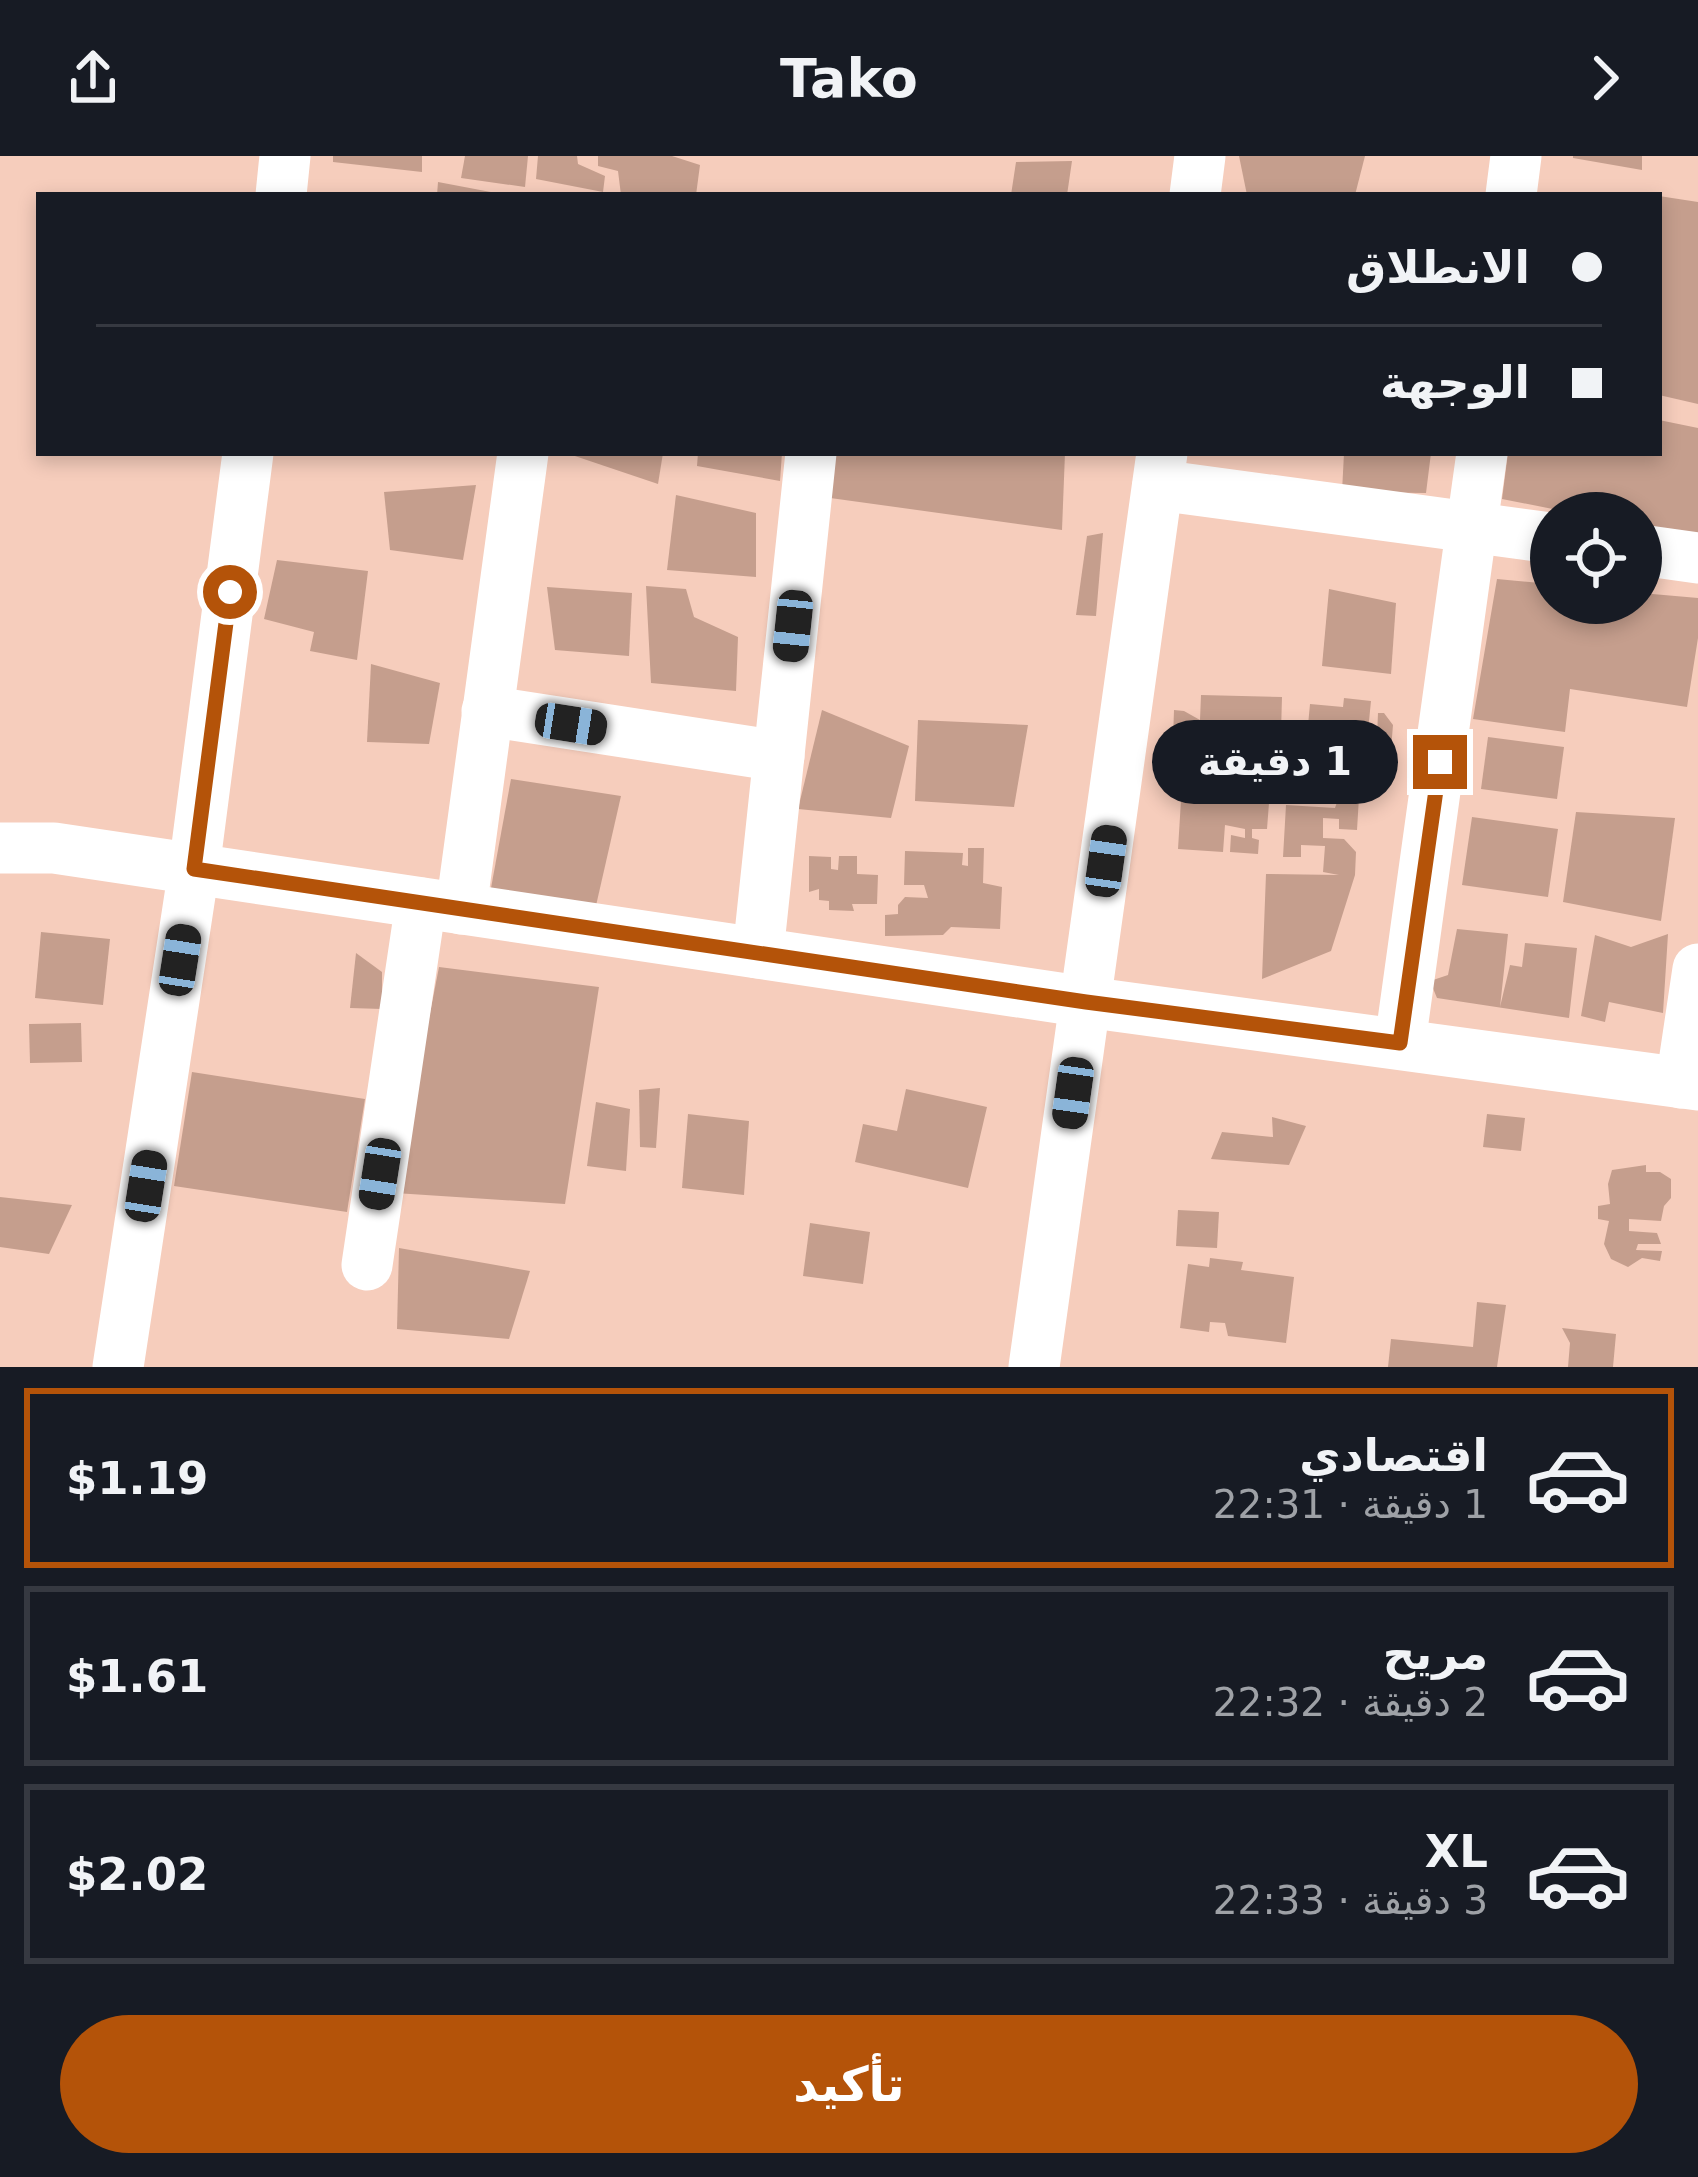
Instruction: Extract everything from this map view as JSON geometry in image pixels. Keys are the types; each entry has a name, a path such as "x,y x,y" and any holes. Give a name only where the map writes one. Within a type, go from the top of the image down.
{"street":[{"path":"280,192 285,156"},
{"path":"1195,192 1200,156"},
{"path":"1511,192 1516,156"},
{"path":"118,1367 194,869 248,456"},
{"path":"367,1265 441,906 488,711 523,456"},
{"path":"758,953 811,456"},
{"path":"1400,1043 1482,456"},
{"path":"1034,1367 1160,469 1530,535"},
{"path":"1662,553 1698,558"},
{"path":"488,711 779,756"},
{"path":"0,848 54,848 1086,1002 1690,1084 1698,968"}],"building":[{"path":"333,156 422,156 422,172 333,162"},
{"path":"465,156 528,156 525,187 461,178"},
{"path":"538,156 577,156 578,164 605,176 603,192 536,179"},
{"path":"598,156 672,156 700,165 696,192 621,192 618,171 598,166"},
{"path":"1239,156 1365,156 1356,192 1246,192"},
{"path":"1642,156 1642,170 1573,158"},
{"path":"1072,161 1067,192 1011,192 1016,162"},
{"path":"438,182 491,192 437,192"},
{"path":"1662,196 1698,202 1698,404 1662,396"},
{"path":"1662,421 1698,428 1698,538 1662,531 1662,492 1530,492 1530,505 1502,499 1508,456 1662,456"},
{"path":"575,456 663,456 658,484"},
{"path":"698,456 782,456 780,481 697,466"},
{"path":"831,456 1065,456 1062,530 823,497"},
{"path":"1344,456 1431,456 1426,493 1342,492"},
{"path":"476,485 463,560 390,550 384,492"},
{"path":"676,495 756,513 756,577 667,570"},
{"path":"1103,533 1096,616 1076,615 1087,536"},
{"path":"277,560 368,571 357,660 310,651 314,632 264,619"},
{"path":"1497,579 1530,582 1530,624 1662,624 1662,595 1698,598 1698,638 1687,707 1570,689 1565,732 1473,719"},
{"path":"646,586 686,589 694,617 738,637 736,691 651,683"},
{"path":"547,587 632,593 629,656 555,650"},
{"path":"1329,589 1396,603 1391,674 1322,666"},
{"path":"371,664 440,683 429,744 367,742"},
{"path":"1201,695 1282,697 1280,767 1257,766 1257,777 1217,775 1218,762 1198,762 1199,740 1173,739 1174,710 1200,720"},
{"path":"1344,698 1371,701 1368,731 1377,737 1378,713 1384,713 1393,725 1391,749 1382,748 1379,776 1304,768 1310,704 1343,707"},
{"path":"822,710 909,746 891,818 798,809"},
{"path":"918,720 1028,725 1014,807 915,801"},
{"path":"1488,737 1564,747 1557,799 1481,789"},
{"path":"511,779 621,796 595,910 491,888"},
{"path":"1213,779 1231,781 1231,789 1270,790 1267,829 1252,829 1252,838 1259,840 1258,854 1230,852 1231,835 1245,838 1245,829 1225,825 1223,852 1178,849 1182,784 1208,787"},
{"path":"1339,796 1359,797 1357,830 1339,829 1339,819 1323,818 1323,838 1344,839 1356,852 1355,875 1331,951 1262,979 1266,874 1339,875 1323,872 1325,846 1301,845 1301,857 1283,857 1286,805 1335,808"},
{"path":"1576,812 1675,818 1661,921 1563,902"},
{"path":"1472,817 1558,829 1548,897 1462,885"},
{"path":"968,848 984,848 983,883 1002,887 1000,929 951,927 943,935 885,936 885,915 898,914 905,897 928,898 924,885 904,885 905,851 963,853 962,865 968,866"},
{"path":"809,856 831,857 831,869 838,870 839,856 857,856 857,874 878,875 877,904 852,904 854,911 829,910 829,901 819,900 819,889 809,892"},
{"path":"1457,929 1508,934 1500,1007 1510,965 1522,967 1525,943 1577,948 1569,1018 1437,998 1430,981 1448,975"},
{"path":"41,932 110,939 103,1005 35,998"},
{"path":"1668,934 1663,1013 1609,1002 1605,1022 1581,1016 1595,935 1631,947"},
{"path":"356,953 382,972 382,1009 350,1008"},
{"path":"439,967 599,987 565,1204 395,1193"},
{"path":"81,1023 82,1062 30,1063 29,1024"},
{"path":"192,1072 365,1099 347,1212 174,1186"},
{"path":"660,1088 656,1148 640,1147 639,1090"},
{"path":"906,1089 987,1107 968,1188 855,1162 863,1124 897,1131"},
{"path":"596,1102 630,1109 626,1171 587,1166"},
{"path":"688,1114 749,1121 744,1195 682,1188"},
{"path":"1487,1114 1525,1118 1521,1151 1483,1147"},
{"path":"1272,1117 1306,1126 1289,1165 1211,1159 1222,1132 1273,1137"},
{"path":"1646,1165 1646,1172 1660,1172 1671,1179 1671,1198 1661,1221 1629,1219 1629,1231 1657,1233 1661,1244 1638,1244 1636,1250 1662,1251 1660,1261 1642,1258 1628,1267 1611,1259 1604,1244 1609,1221 1598,1219 1598,1206 1610,1204 1612,1170"},
{"path":"0,1197 72,1205 49,1254 0,1247"},
{"path":"1178,1210 1219,1212 1217,1248 1176,1246"},
{"path":"810,1223 870,1232 863,1284 803,1276"},
{"path":"399,1248 530,1271 509,1339 397,1329"},
{"path":"1210,1258 1243,1262 1241,1270 1294,1277 1286,1343 1228,1336 1225,1323 1210,1322 1209,1332 1180,1328 1188,1264 1209,1267"},
{"path":"1477,1302 1506,1305 1497,1367 1388,1367 1391,1339 1473,1347"},
{"path":"1562,1328 1616,1334 1613,1367 1568,1367 1570,1343"}],"route":[{"path":"230,592 194,869 1086,1002 1400,1043 1440,762"}]}
